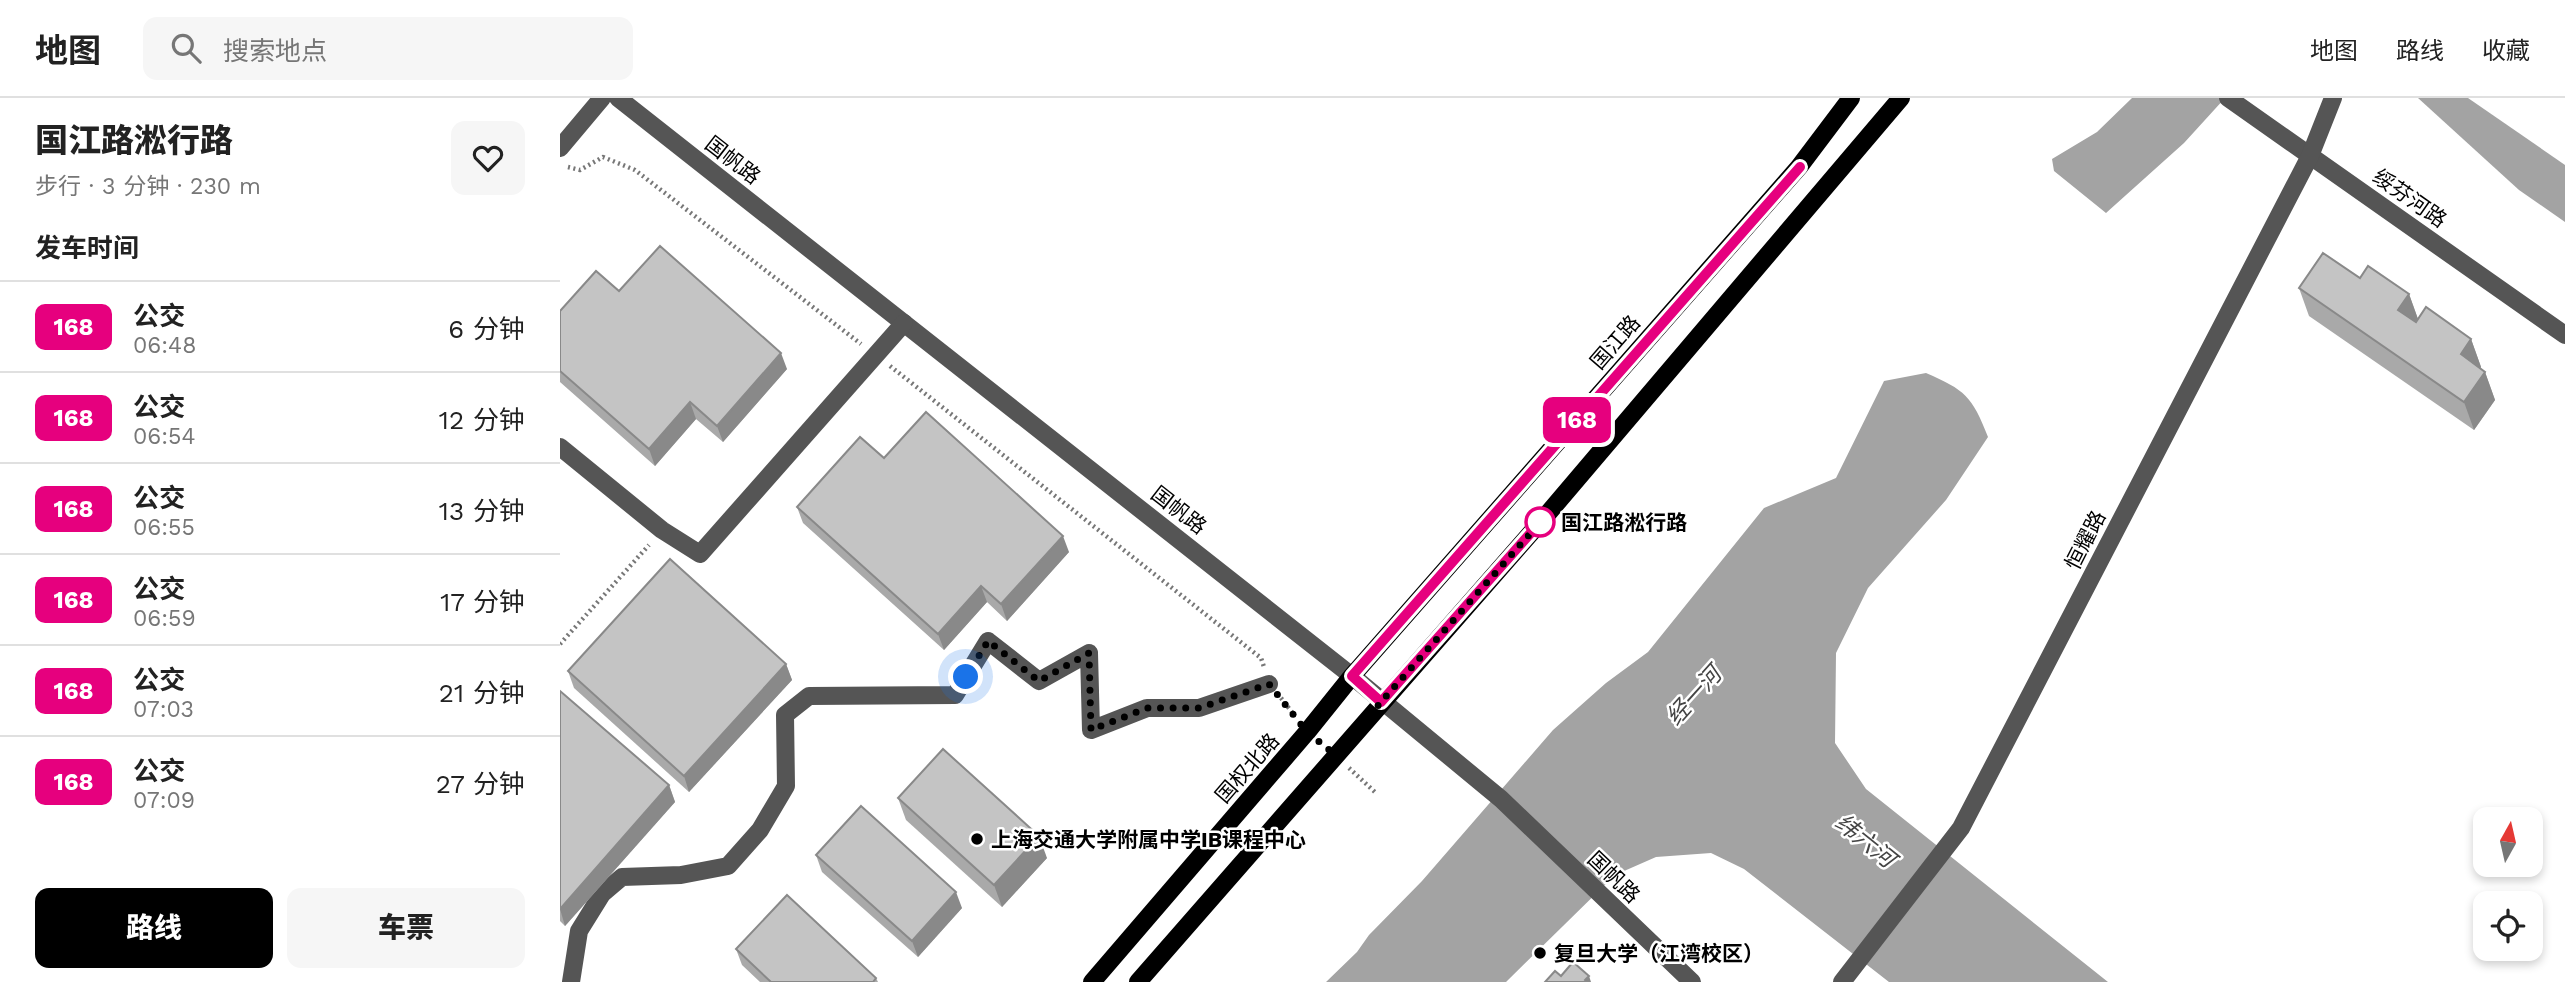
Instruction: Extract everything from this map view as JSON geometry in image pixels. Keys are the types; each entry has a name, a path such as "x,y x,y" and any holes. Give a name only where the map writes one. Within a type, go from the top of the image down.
{"main road":[{"name":"国江路","path":"1352,676 1800,167 1852,98"},
{"path":"1138,982 1544,518 1901,98"},
{"name":"国权北路","path":"1093,982 1352,676"}],"street":[{"path":"560,148 602,98"},
{"name":"国帆路","path":"618,98 1352,676 1501,799 1692,982"},
{"name":"绥芬河路","path":"2228,98 2565,335"},
{"name":"恒耀路","path":"1842,982 1961,828 2310,156 2333,98"},
{"path":"560,447 662,530 700,554 904,323"},
{"path":"571,982 579,931 602,894 622,877 681,875 728,866 760,830 786,786 785,715 809,696 955,695 988,641 1039,681 1089,653 1091,730 1147,708 1199,708 1269,684"}],"path":[{"path":"560,165 580,170 603,157 635,170 1261,657 1269,684 1307,732"},
{"path":"560,643 662,530"},
{"path":"1337,756 1377,794"}],"water":[{"path":"2132,98 2225,98 2184,143 2106,213 2054,171 2052,159 2097,132"},
{"path":"2418,98 2468,98 2565,165 2565,222 2519,190"},
{"path":"1926,373 1950,384 1966,396 1977,412 1988,437 1946,500 1868,588 1836,653 1835,743 1866,789 2108,982 1889,982 1744,869 1711,853 1656,857 1615,875 1506,982 1326,982 1422,881 1553,730 1606,683 1648,652 1764,508 1836,478 1884,381"}],"building":[{"path":"660,246 781,353 717,426 690,402 649,449 560,371 560,311 596,271 619,291"},
{"path":"2323,253 2360,278 2368,266 2409,294 2398,310 2416,322 2426,307 2471,339 2461,354 2485,372 2464,402 2299,288"},
{"path":"926,412 1063,536 1001,604 981,586 938,634 797,507 860,437 884,458"},
{"path":"670,559 786,664 684,776 568,671"},
{"path":"560,691 669,785 560,909"},
{"name":"上海交通大学附属中学IB课程中心","path":"943,749 1039,836 994,885 898,798"},
{"path":"861,806 956,892 912,941 816,855"},
{"path":"787,895 876,978 873,982 771,982 736,949"},
{"path":"1573,962 1589,976 1585,980 1587,982 1545,982 1555,971 1561,976"}],"bus line":[{"name":"168","path":"1544,518 1381,702 1352,676 1800,167"}],"place":[{"name":"国江路淞行路","path":"1540,522"},
{"name":"上海交通大学附属中学IB课程中心","path":"977,839"},
{"name":"复旦大学（江湾校区）","path":"1540,953"}],"route":[{"path":"966,677 988,641 1039,681 1089,653 1091,730 1147,708 1199,708 1269,684 1307,732 1337,756 1381,702 1544,518 1540,522"}],"water label":[{"name":"经一河","path":"1694,696"},
{"name":"纬六河","path":"1865,841"}]}
